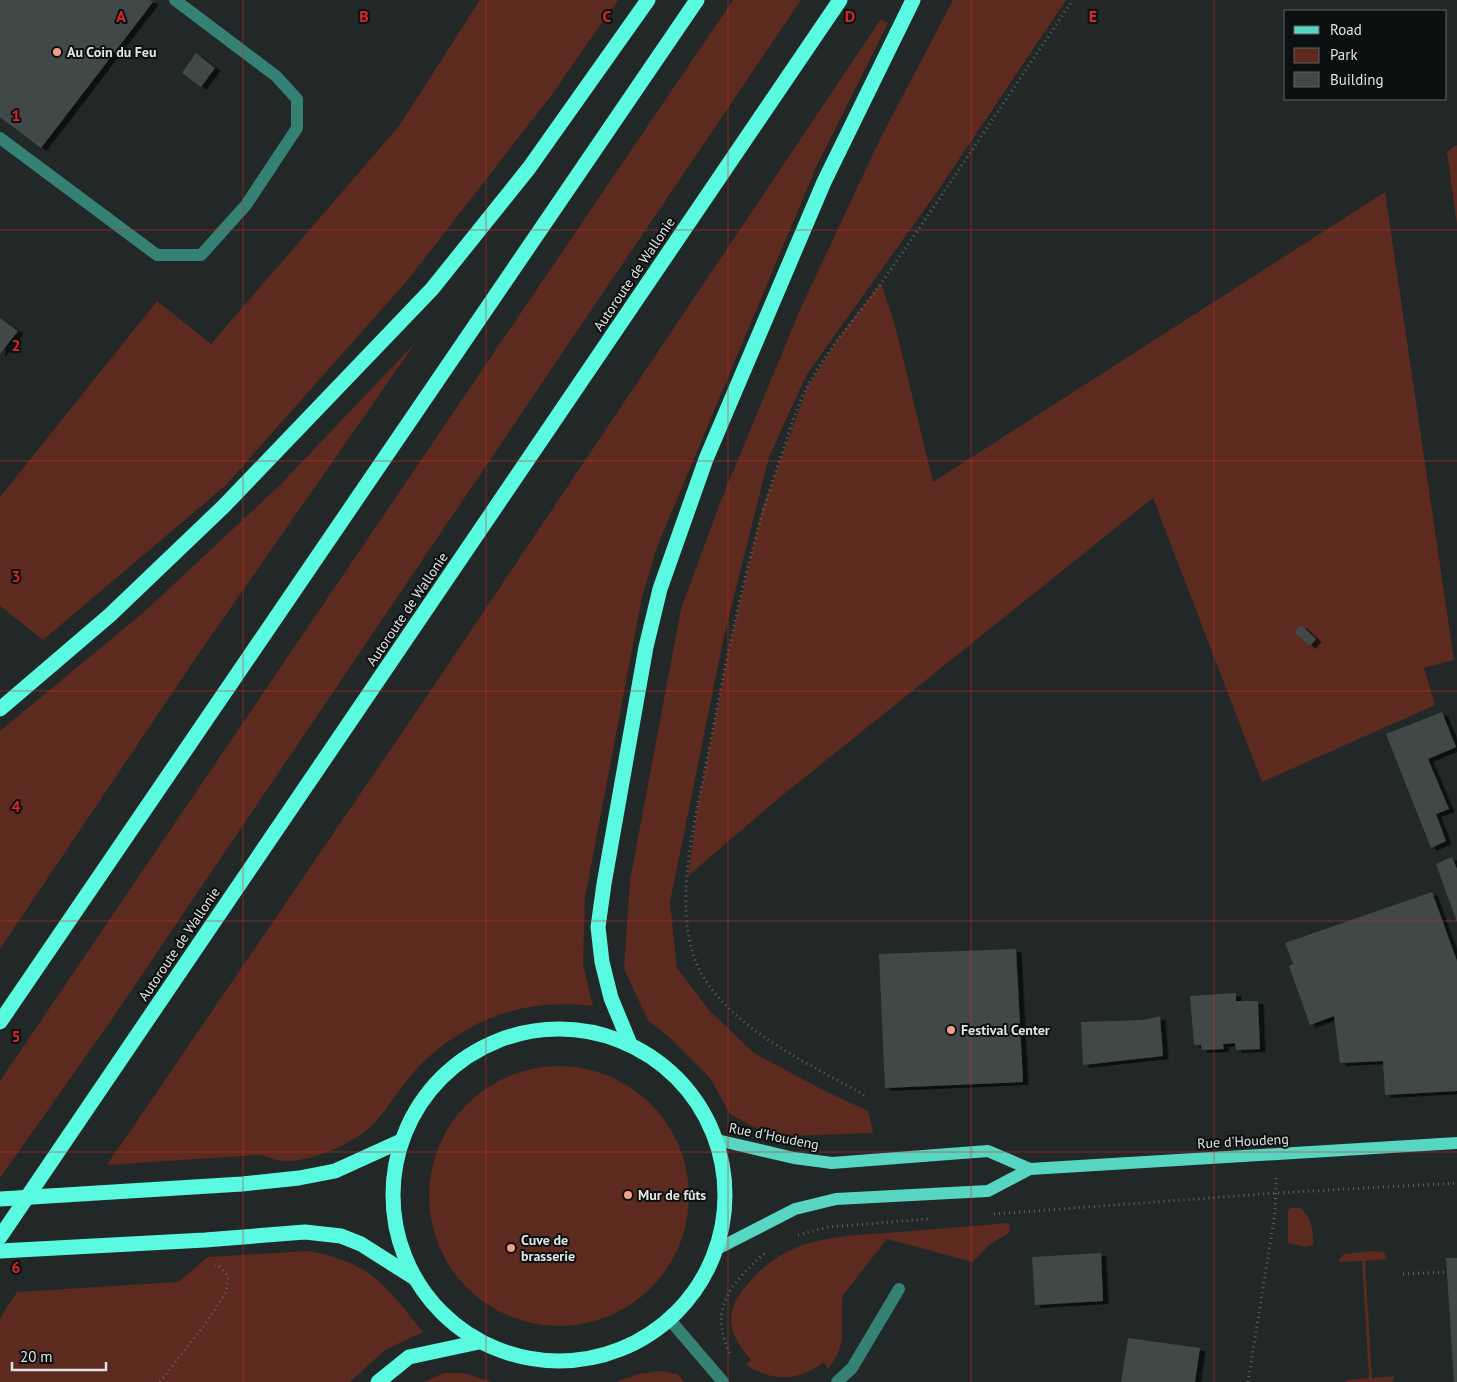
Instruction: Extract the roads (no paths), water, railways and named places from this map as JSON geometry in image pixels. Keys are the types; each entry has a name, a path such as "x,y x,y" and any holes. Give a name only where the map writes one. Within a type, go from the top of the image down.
{"highway":[{"path":"0,709 110,615 225,505 432,289 529,168 648,0"},
{"path":"0,1022 697,0"},
{"name":"Autoroute de Wallonie","path":"0,1237 840,0"},
{"path":"630,1044 611,998 602,962 598,927 646,647 660,589 706,460 816,200 913,0"},
{"path":"552,1029 592,1032 630,1044 659,1061 684,1083 703,1110 717,1140 725,1176 726,1213 717,1250 698,1288 670,1320 637,1343 598,1358 558,1362 517,1358 479,1342 442,1314 413,1277 398,1238 392,1206 394,1173 401,1141 419,1105 444,1074 476,1051 513,1035 552,1029"},
{"path":"0,1199 242,1184 335,1171 401,1141"},
{"path":"0,1250 205,1240 305,1232 341,1236 361,1244 413,1277"},
{"path":"378,1382 409,1357 479,1342"}],"main road":[{"name":"Rue d'Houdeng","path":"717,1140 794,1158 832,1163 988,1151 1030,1169"},
{"name":"Rue d'Houdeng","path":"717,1250 795,1209 836,1200 988,1191 1030,1169 1457,1143"}],"street":[{"path":"0,138 157,255 201,255 246,205 297,128 297,100 276,76 175,0"},
{"path":"837,1382 852,1368 899,1289"},
{"path":"670,1320 723,1382"}],"place":[{"name":"Au Coin du Feu","path":"57,52"},
{"name":"Festival Center","path":"951,1030"},
{"name":"Mur de fûts","path":"628,1195"},
{"name":"Cuve de brasserie","path":"511,1248"}]}
